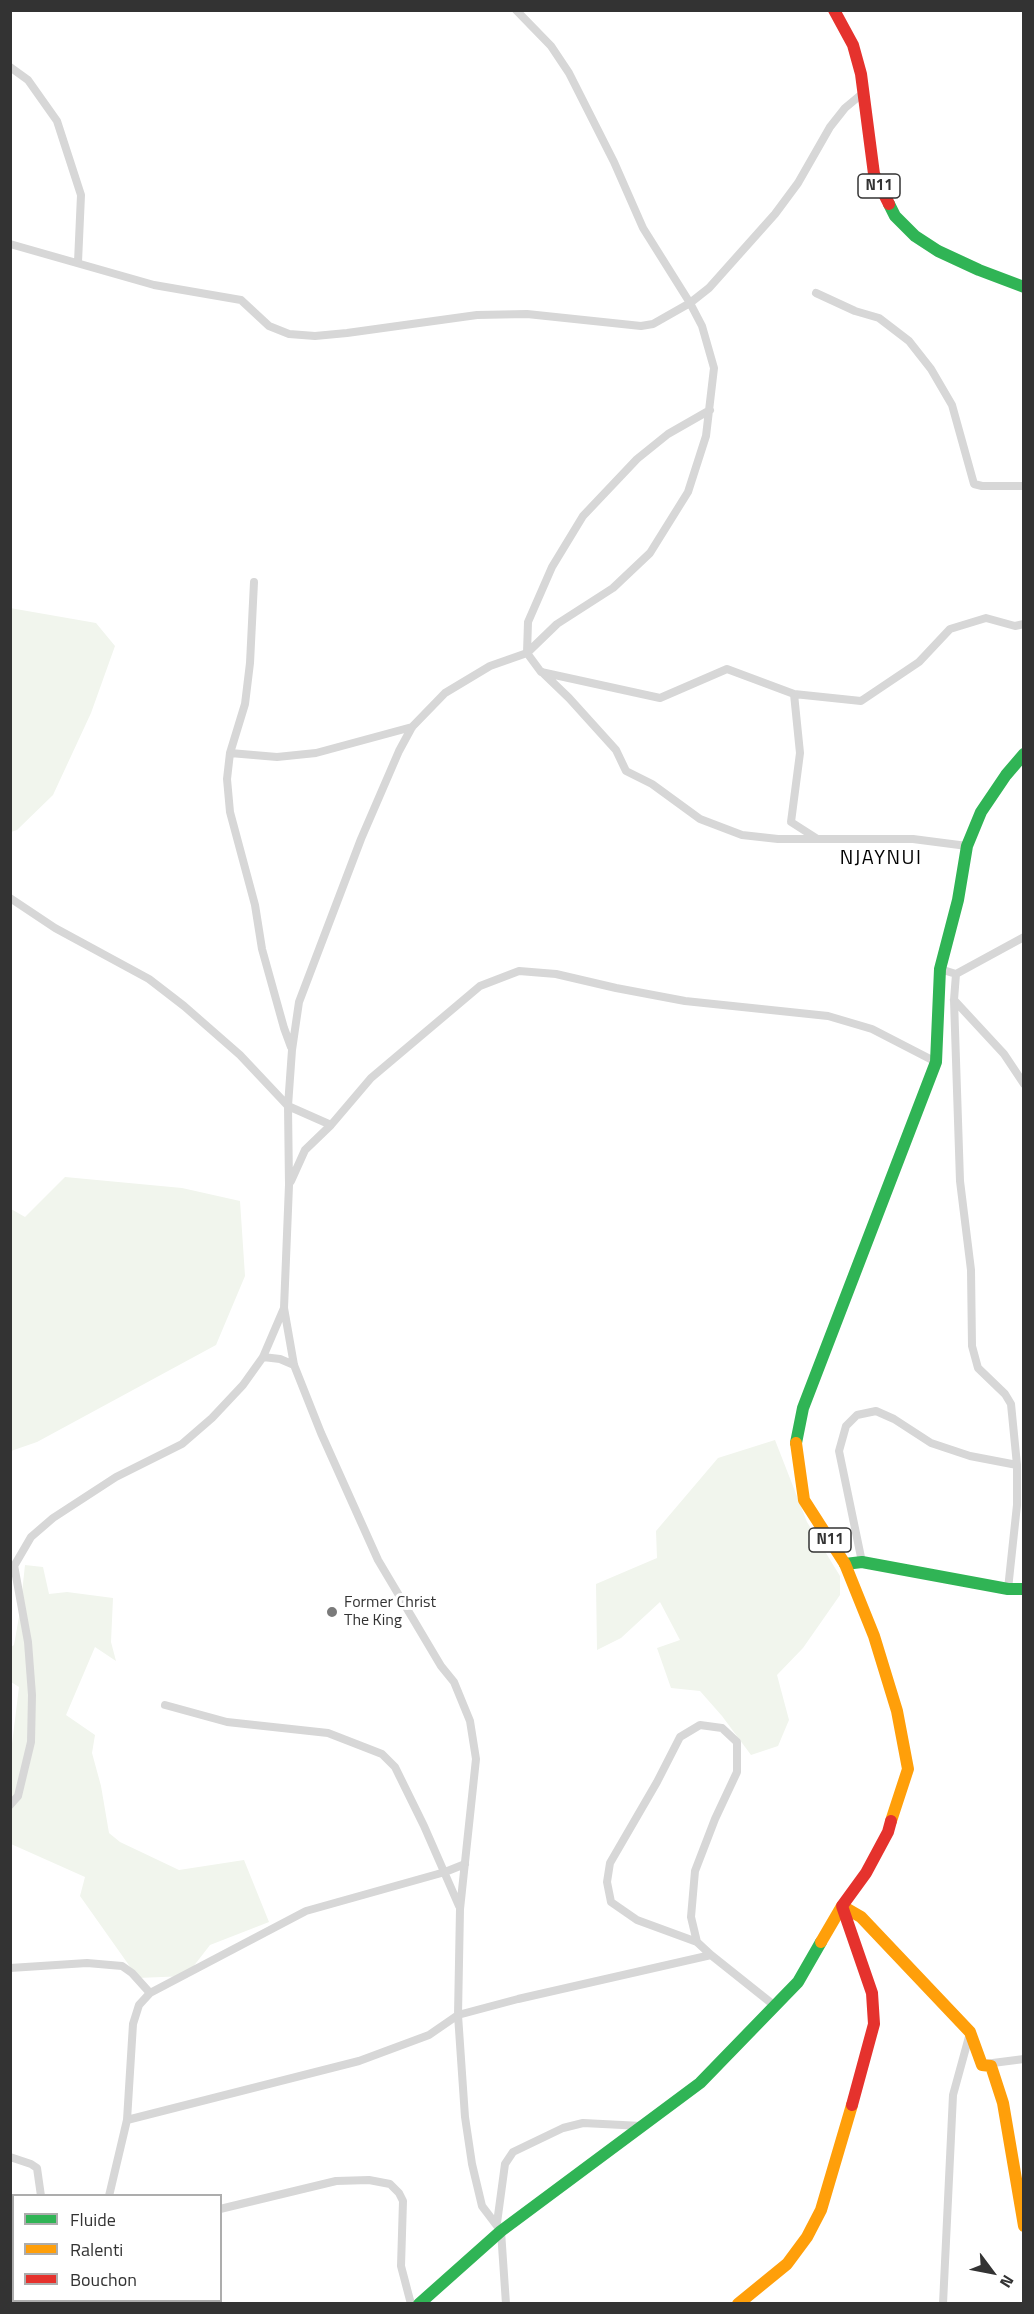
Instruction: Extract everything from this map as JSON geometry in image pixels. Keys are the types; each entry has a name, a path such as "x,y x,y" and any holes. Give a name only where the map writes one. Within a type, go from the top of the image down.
{"main road":[{"name":"N11","path":"834,10 853,45 861,74 874,174 895,216 915,236 938,251 1023,287"},
{"name":"N11","path":"842,1906 860,1883 888,1832 908,1769 897,1712 874,1636 845,1564 804,1500 796,1444 803,1408 936,1062 940,969 958,900 967,846 981,812 1023,754"},
{"path":"845,1564 862,1562 1008,1589 1023,1589"},
{"path":"419,2304 499,2227 700,2083 798,1982 842,1906"},
{"path":"842,1906 861,1917 970,2032 982,2065 991,2066 1003,2103 1023,2226"},
{"path":"738,2304 787,2264 807,2237 821,2210 867,2056 873,2024 872,1992 842,1906"}],"street":[{"path":"499,2227 482,2206 472,2164 465,2117 458,2015 460,1909 476,1759 470,1722 454,1682 441,1666 378,1560 321,1433 294,1365 284,1308 289,1185 288,1106 292,1050 299,1002 361,839 412,727 445,693 490,666 527,653 557,624 613,588 650,553 688,492 706,436 714,368 702,326 643,228 614,162 569,73 551,46 516,10"},
{"path":"10,67 28,80 57,121 81,195 78,262"},
{"path":"10,244 154,285 241,300 270,326 289,334 315,336 347,333 477,315 536,315 641,326 653,324 690,303 708,288 775,214 798,183 830,127 844,108 863,93"},
{"path":"816,293 855,311 879,318 909,341 931,369 952,405 971,480 974,484 1023,486"},
{"path":"710,410 668,434 637,459 583,516 552,567 528,622 527,653 616,750 626,771 652,784 700,819 742,836 913,839 967,846"},
{"path":"254,582 250,663 245,704 230,753 227,779 230,812 255,904 262,949 292,1050"},
{"path":"542,672 660,698 727,669 794,694 861,701 919,662 950,629 986,618 1015,626 1023,624"},
{"path":"794,694 800,753 791,822 817,838"},
{"path":"230,753 277,757 316,753 412,727"},
{"path":"10,898 56,928 148,979 184,1006 240,1055 288,1106 331,1125"},
{"path":"940,969 956,974 1023,937"},
{"path":"289,1185 305,1150 331,1125 371,1078 480,986 519,971 556,974 616,988 685,1000 828,1016 872,1029 936,1062"},
{"path":"956,974 954,1000 960,1181 970,1270 972,1346 978,1368 1005,1394 1011,1404 1017,1465 1017,1505 1008,1589"},
{"path":"954,1000 1004,1054 1023,1084"},
{"path":"10,1805 18,1796 31,1742 32,1695 28,1642 12,1569 31,1538 53,1518 116,1477 182,1444 212,1418 243,1385 263,1357 284,1308"},
{"path":"263,1357 280,1359 294,1365"},
{"path":"862,1562 839,1451 846,1426 857,1415 876,1411 894,1419 931,1443 970,1456 1017,1465"},
{"path":"165,1705 227,1722 328,1733 382,1754 394,1767 445,1872 460,1909"},
{"path":"697,1942 691,1917 695,1871 715,1819 737,1772 737,1742 722,1728 700,1725 680,1737 610,1863 607,1882 611,1902 637,1920 697,1942 711,1956 775,2006"},
{"path":"109,2194 127,2120 133,2024 139,2005 150,1993 306,1911 445,1872 465,1864"},
{"path":"127,2120 360,2061 429,2035 458,2015 474,2009 711,1956"},
{"path":"10,1968 87,1963 122,1966 132,1973 150,1993"},
{"path":"944,2304 953,2095 970,2032"},
{"path":"982,2065 1023,2059"},
{"path":"506,2304 499,2227 505,2164 513,2152 553,2132 583,2123 642,2126"},
{"path":"10,2157 37,2168 41,2194"},
{"path":"222,2209 336,2181 369,2180 390,2184 403,2201 400,2266 411,2304"}],"shaded area":[{"path":"10,608 96,623 115,646 91,713 53,795 17,830 11,832"},
{"path":"65,1177 182,1188 240,1201 245,1276 216,1345 37,1442 11,1451 11,1209 25,1217"},
{"path":"775,1440 807,1522 840,1576 840,1595 803,1648 777,1675 789,1720 778,1746 751,1755 700,1691 671,1688 657,1648 680,1640 660,1602 621,1638 597,1650 596,1584 657,1558 656,1531 718,1458"},
{"path":"25,1565 43,1567 49,1594 67,1592 113,1598 111,1642 116,1661 95,1647 66,1715 95,1735 92,1753 101,1786 109,1833 120,1842 179,1870 244,1860 269,1922 210,1945 186,1976 138,1978 80,1896 85,1877 11,1844 11,1752 19,1687 11,1682 11,1647 14,1645 20,1611"}],"traffic: fast":[{"path":"889,204 895,216 915,236 938,251 1024,287"},
{"path":"796,1443 803,1408 936,1062 940,969 958,900 967,846 981,812 1006,775 1024,754"},
{"path":"845,1564 862,1562 1008,1589 1024,1589"},
{"path":"419,2304 501,2231 700,2083 798,1982 821,1942"}],"traffic: slow":[{"path":"796,1443 804,1500 845,1564 874,1636 897,1711 908,1769 891,1821"},
{"path":"821,1942 842,1906 861,1917 970,2032 982,2065 991,2066 1003,2103 1024,2226"},
{"path":"738,2304 787,2264 807,2237 821,2210 852,2105"}],"traffic: jam":[{"path":"834,10 853,45 861,74 874,174 889,204"},
{"path":"852,2105 874,2024 872,1993 842,1906 866,1873 888,1832 891,1821"}],"place":[{"name":"Former Christ The King","path":"332,1612"}],"district":[{"name":"NJAYNUI","path":"881,859"}]}
